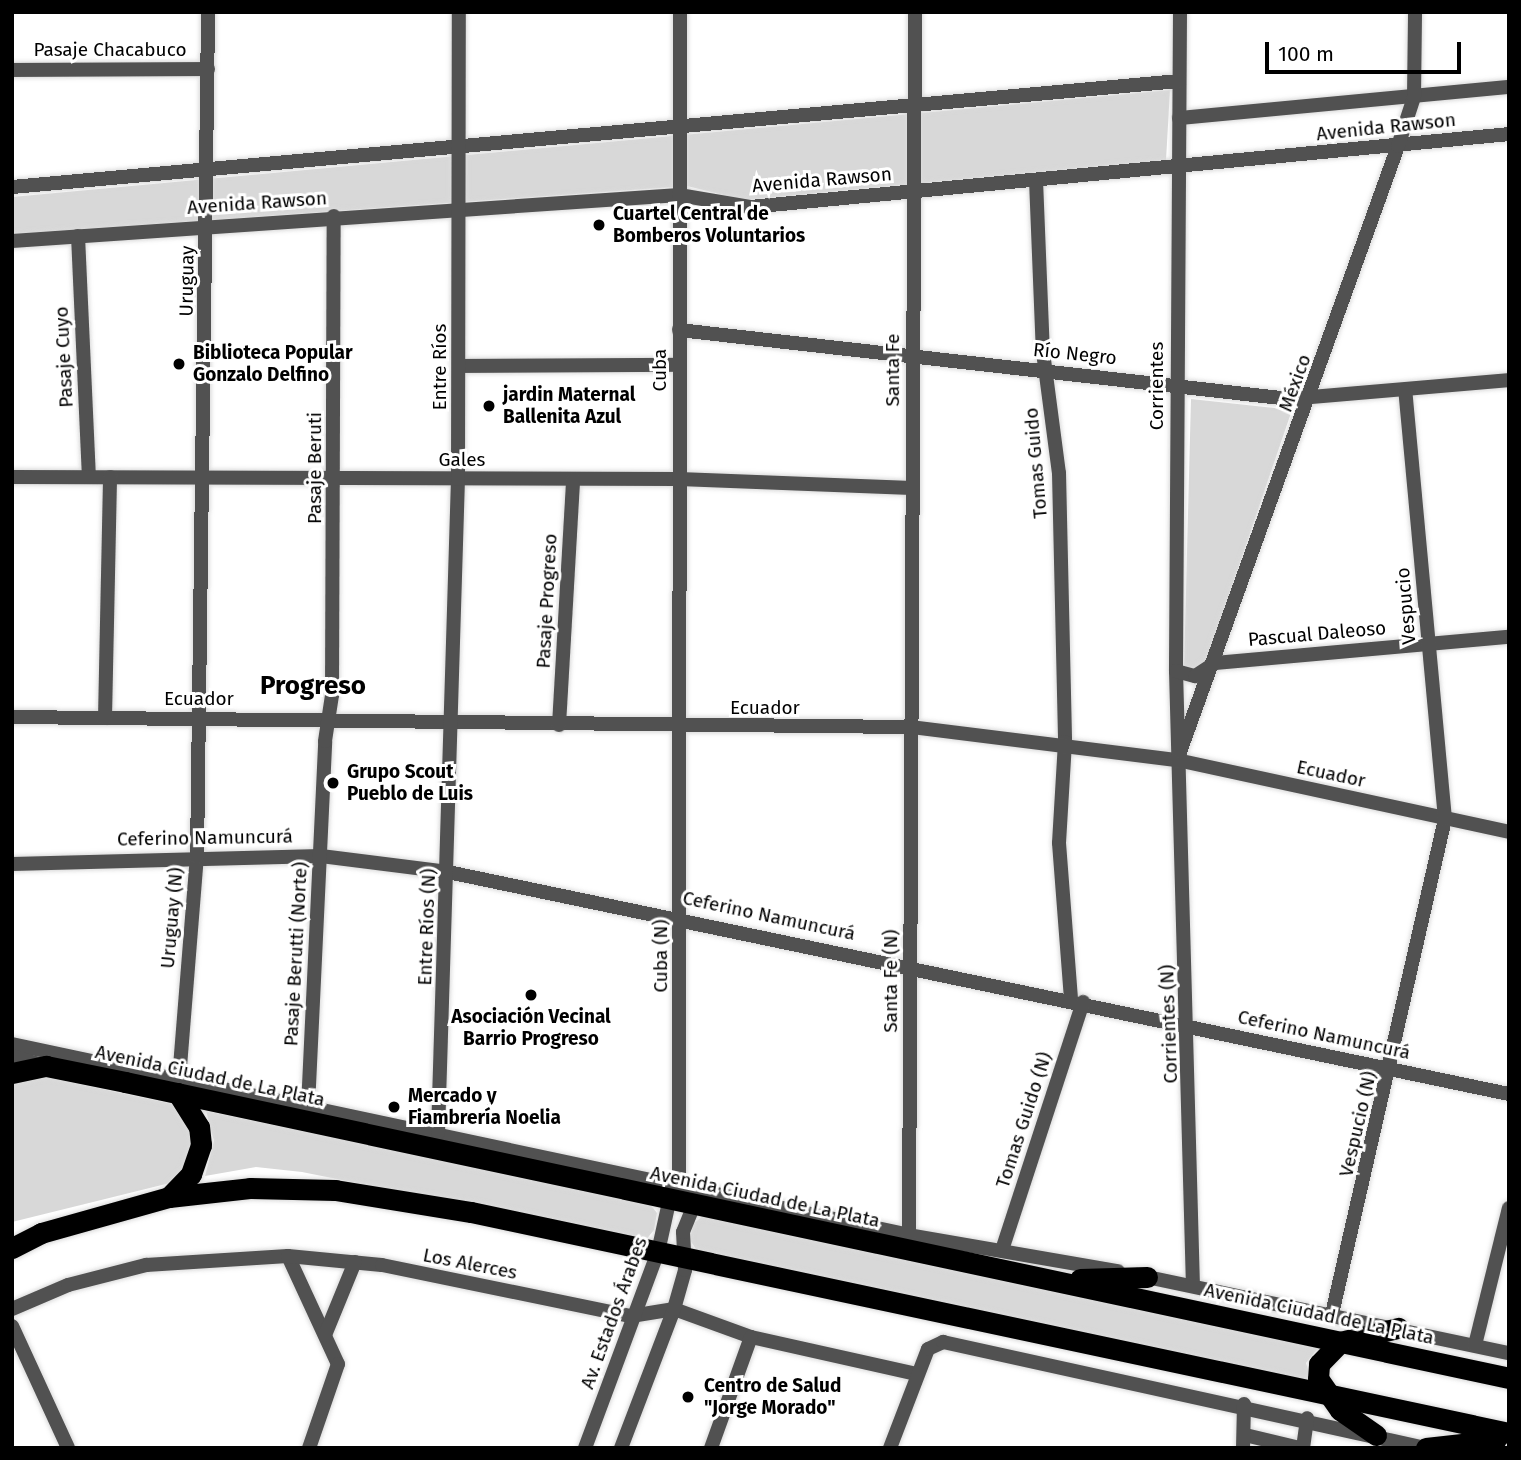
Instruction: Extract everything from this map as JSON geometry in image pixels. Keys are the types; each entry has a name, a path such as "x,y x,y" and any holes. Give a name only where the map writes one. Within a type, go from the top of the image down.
{"highway":[{"name":"Avenida Ciudad de La Plata","path":"46,1066 179,1086 416,1142 672,1192 695,1205 1509,1378"},
{"path":"12,1073 46,1066"},
{"path":"169,1197 191,1174 201,1145 199,1127 179,1086"},
{"path":"374,1121 416,1142 438,1133"},
{"path":"12,1248 41,1233 169,1197 250,1188 335,1190 471,1212 564,1243 655,1257 759,1286 814,1285 1509,1433"},
{"path":"12,1231 41,1233"},
{"path":"1043,1280 1147,1277"},
{"path":"1376,1435 1326,1393 1319,1364 1340,1342 1398,1328"},
{"path":"1425,1448 1455,1440 1509,1441"}],"street":[{"name":"Uruguay","path":"200,718 208,12"},
{"name":"Entre Ríos","path":"453,723 459,366 459,12"},
{"name":"Cuba","path":"680,12 680,727"},
{"name":"Santa Fe","path":"911,727 915,12"},
{"name":"Corrientes","path":"1177,760 1176,385 1180,12"},
{"name":"México","path":"1177,760 1215,663 1414,97 1415,12"},
{"name":"Pasaje Chacabuco","path":"12,70 208,69"},
{"name":"Avenida Rawson","path":"12,187 208,167 460,147 1179,81"},
{"name":"Avenida Rawson","path":"1179,118 1509,87"},
{"name":"Avenida Rawson","path":"12,241 334,216 680,195 750,207 1509,134"},
{"name":"Tomas Guido","path":"1036,180 1045,370 1059,474 1065,742"},
{"name":"Pasaje Beruti","path":"328,719 335,478 334,216"},
{"name":"Pasaje Cuyo","path":"78,236 89,477"},
{"name":"Río Negro","path":"679,330 1176,385 1310,397 1509,380"},
{"path":"459,366 679,365"},
{"name":"Vespucio","path":"1405,390 1445,819"},
{"name":"Gales","path":"12,477 679,479 912,488"},
{"path":"105,718 110,477"},
{"name":"Pasaje Progreso","path":"559,725 573,479"},
{"name":"Pascual Daleoso","path":"1176,671 1195,676 1215,663 1509,636"},
{"name":"Ecuador","path":"12,717 328,719 680,727 911,727 1065,742 1177,760 1509,832"},
{"name":"Uruguay (N)","path":"179,1086 197,857 200,718"},
{"name":"Pasaje Berutti (Norte)","path":"308,1107 328,719"},
{"name":"Entre Ríos (N)","path":"438,1133 453,723"},
{"name":"Cuba (N)","path":"672,1192 681,917 680,727"},
{"name":"Santa Fe (N)","path":"909,1235 911,727"},
{"name":"Tomas Guido (N)","path":"1002,1250 1077,1001 1059,843 1065,742"},
{"name":"Corrientes (N)","path":"1177,760 1190,1027 1193,1286"},
{"name":"Vespucio (N)","path":"1332,1314 1391,1069 1445,819"},
{"name":"Ceferino Namuncurá","path":"12,864 197,857 321,856 449,872 681,917 1509,1094"},
{"name":"Avenida Ciudad de La Plata","path":"12,1044 65,1055 179,1086 308,1107 438,1133 672,1192 1147,1277 1509,1353"},
{"path":"12,1055 65,1055"},
{"name":"Avenida Ciudad de La Plata","path":"12,1055 46,1066"},
{"name":"Av. Estados Árabes","path":"585,1448 631,1316 655,1257 672,1192"},
{"path":"621,1448 674,1310 684,1264 683,1233 695,1205"},
{"path":"1475,1345 1509,1208"},
{"path":"288,1256 338,1364 309,1448"},
{"name":"Los Alerces","path":"12,1309 68,1285 146,1265 288,1256 355,1262 631,1316 674,1310 751,1337 916,1374"},
{"path":"325,1335 355,1262"},
{"path":"12,1325 68,1448"},
{"path":"711,1448 751,1337"},
{"path":"890,1448 916,1374 928,1349 943,1342 1244,1404 1425,1448"},
{"path":"12,1362 29,1367"},
{"path":"1244,1404 1244,1442 1302,1448 1307,1418"}],"shaded area":[{"path":"1170,90 1166,160 744,200 687,186 12,234 12,197"},
{"path":"1191,399 1292,410 1205,665 1193,671 1184,669"},
{"path":"36,1075 177,1105 195,1140 188,1163 174,1182 12,1222 12,1084"},
{"path":"206,1111 649,1203 657,1213 654,1230 645,1241 302,1172 256,1167 205,1176 214,1141"},
{"path":"704,1215 1322,1343 1306,1363 1312,1382 698,1252 690,1240 693,1224"}],"place":[{"name":"Cuartel Central de Bomberos Voluntarios","path":"599,225"},
{"name":"Biblioteca Popular Gonzalo Delfino","path":"179,364"},
{"name":"jardin Maternal Ballenita Azul","path":"489,406"},
{"name":"Grupo Scout Pueblo de Luis","path":"333,783"},
{"name":"Asociación Vecinal Barrio Progreso","path":"531,995"},
{"name":"Mercado y Fiambrería Noelia","path":"394,1107"},
{"name":"Centro de Salud \"Jorge Morado\"","path":"688,1397"}],"district":[{"name":"Progreso","path":"313,686"}]}
